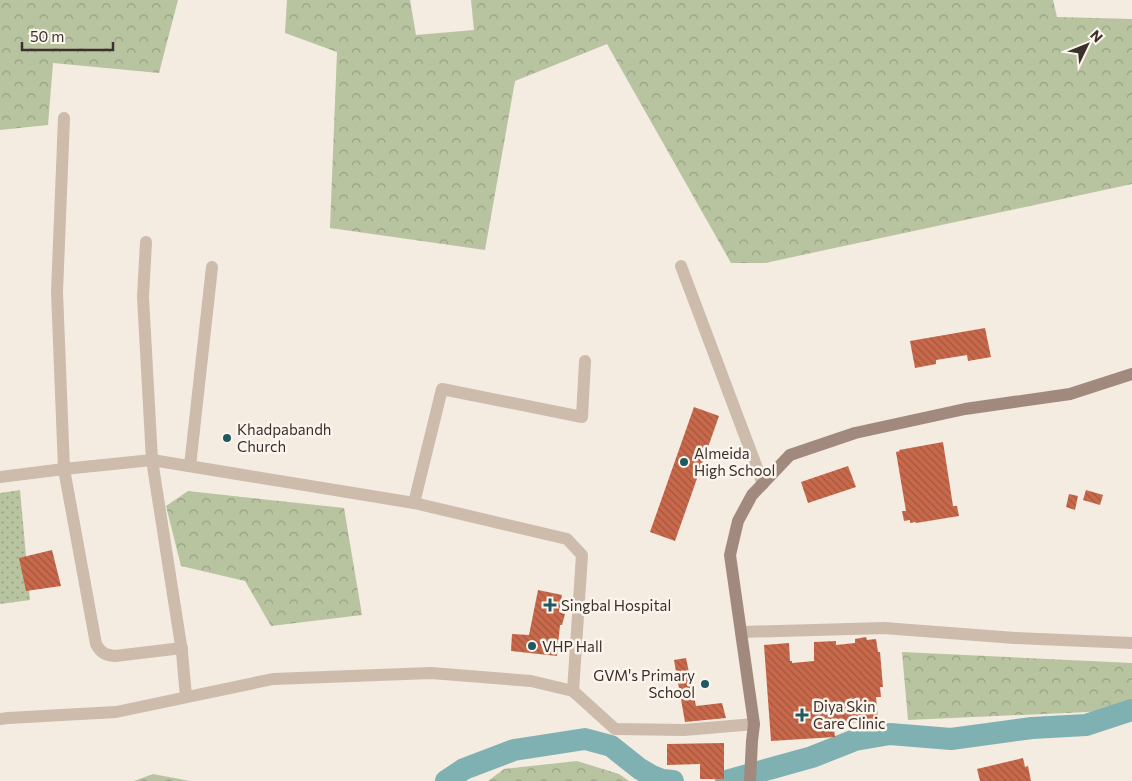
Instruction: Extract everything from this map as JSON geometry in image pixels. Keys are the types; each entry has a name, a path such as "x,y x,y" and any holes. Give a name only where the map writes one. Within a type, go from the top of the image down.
{"main road":[{"path":"750,781 754,724 730,555 738,521 752,495 762,484 790,455 855,433 966,409 1070,394 1132,374"}],"street":[{"path":"64,118 57,292 64,469 96,644 100,651 106,655 115,656 182,648"},
{"path":"146,242 143,297 152,460 182,648 186,697"},
{"path":"681,266 762,484"},
{"path":"190,466 212,267"},
{"path":"414,503 442,389 582,417 584,361"},
{"path":"0,477 152,460 414,503 567,539 582,555 573,691"},
{"path":"741,632 884,628 1015,638 1132,643"},
{"path":"0,719 116,712 273,679 431,673 531,681 573,691 615,728 684,730 754,724"}],"green space":[{"path":"0,0 178,0 159,73 53,63 48,125 0,130"},
{"path":"287,0 410,0 416,35 474,30 471,0 1053,0 1057,17 1132,19 1132,184 765,263 731,263 607,44 515,81 485,250 330,228 337,52 285,33"},
{"path":"20,490 30,600 0,604 0,493"},
{"path":"188,491 344,508 362,615 271,626 245,581 181,566 166,506"},
{"path":"902,652 1132,663 1132,710 908,720"},
{"path":"577,761 619,774 629,781 488,781 504,769"},
{"path":"153,774 190,781 134,781"}],"building":[{"path":"985,328 991,357 968,361 967,355 936,360 936,364 915,368 910,341"},
{"path":"694,407 719,416 675,541 650,532"},
{"path":"943,442 953,506 957,506 959,516 916,523 910,523 910,520 904,521 902,511 906,511 896,452"},
{"path":"848,466 856,487 808,503 801,482"},
{"path":"1086,490 1103,495 1100,505 1083,500"},
{"path":"1069,494 1078,496 1075,510 1066,507"},
{"path":"52,550 61,586 26,591 19,558"},
{"path":"538,590 562,595 559,612 565,614 562,625 560,625 557,656 511,651 512,634 529,635"},
{"path":"866,637 867,640 876,639 878,652 880,652 883,687 880,687 881,697 876,697 878,721 844,723 845,728 834,728 835,737 771,741 764,645 789,643 790,661 792,663 814,661 814,642 836,641 836,645 855,643 855,639"},
{"path":"686,658 696,706 722,703 726,718 685,722 674,660"},
{"path":"724,743 724,779 700,779 700,764 667,765 667,744"},
{"path":"1023,758 1025,767 1028,766 1031,781 980,781 977,769"}],"waterway":[{"path":"726,781 812,757 855,740 890,734 951,739 1032,728 1086,725 1132,710"},
{"path":"446,781 464,769 514,750 585,739 611,746 652,776 662,780 673,781"}],"place":[{"name":"Khadpabandh Church","path":"227,438"},
{"name":"Almeida High School","path":"684,462"},
{"name":"Singbal Hospital","path":"550,605"},
{"name":"VHP Hall","path":"532,646"},
{"name":"GVM's Primary School","path":"705,684"},
{"name":"Diya Skin Care Clinic","path":"802,715"}]}
